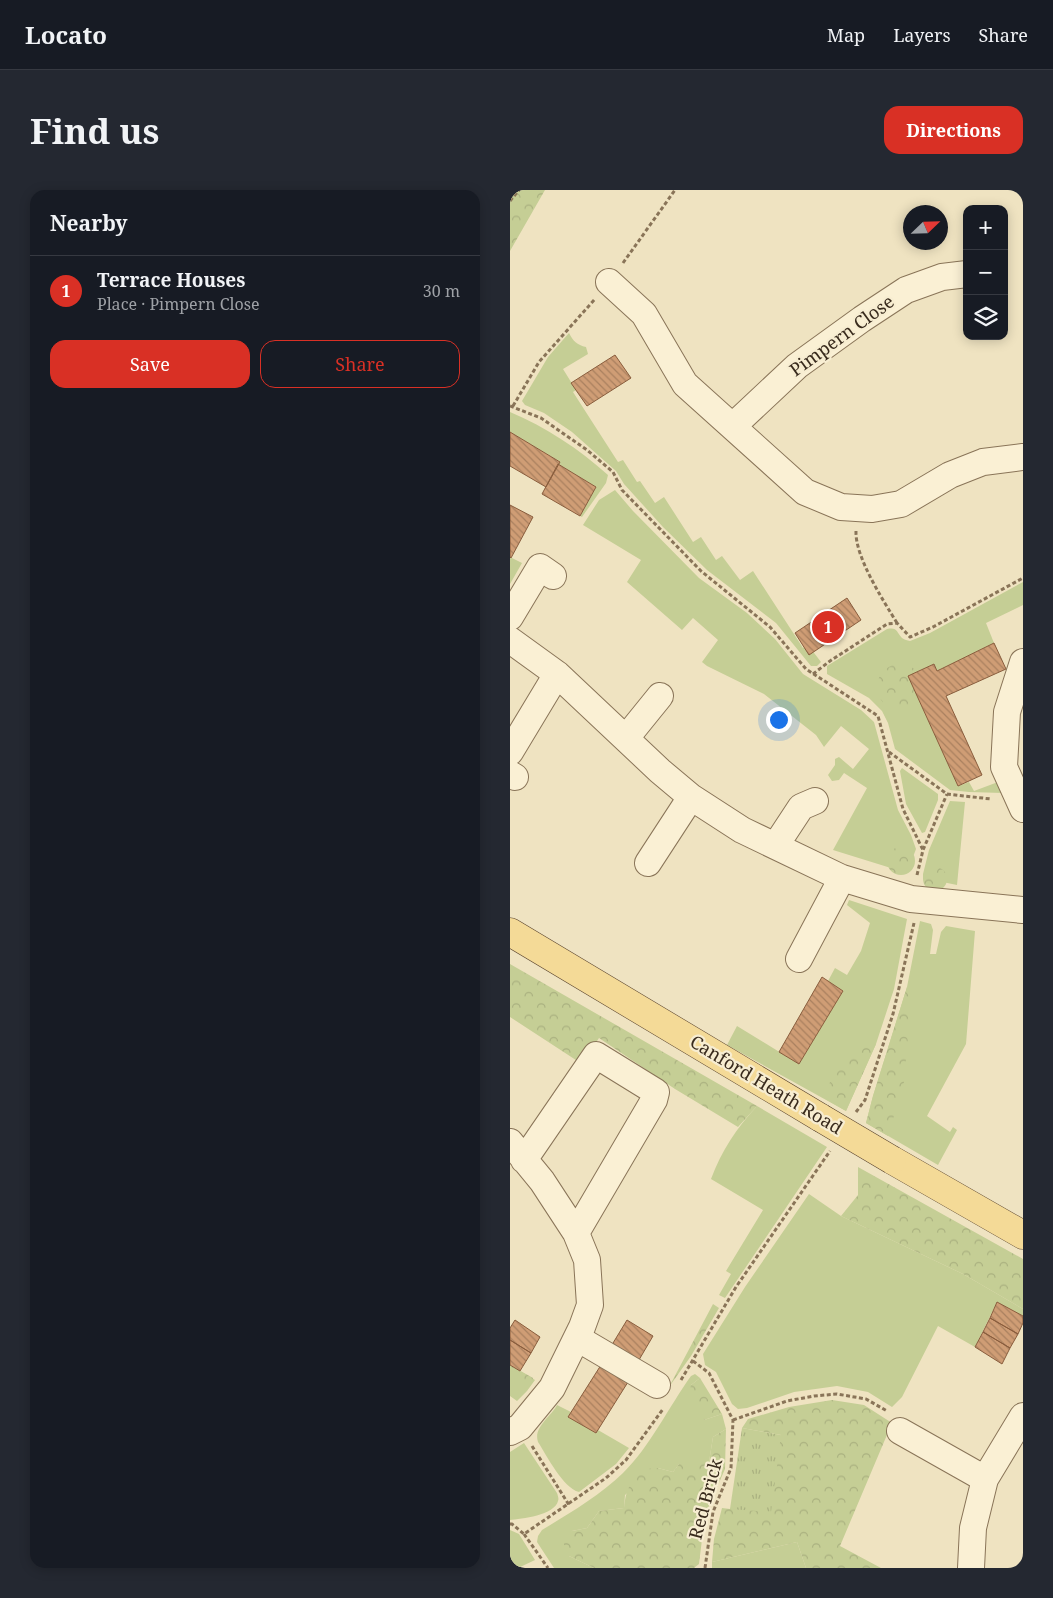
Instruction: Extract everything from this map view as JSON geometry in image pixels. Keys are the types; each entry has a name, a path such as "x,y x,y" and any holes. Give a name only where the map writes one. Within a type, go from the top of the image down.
{"main road":[{"name":"Canford Heath Road","path":"510,932 892,1160 1023,1235"}],"street":[{"name":"Pimpern Close","path":"733,426 797,366 906,290 942,277 963,274"},
{"path":"609,282 644,314 685,384 805,492 841,507 872,509 901,504 950,475 983,462 1023,457"},
{"path":"510,617 540,567 553,576"},
{"path":"510,640 558,674 660,771 691,797 742,830 842,878 915,899 1023,910"},
{"path":"1021,805 1004,767 1007,712 1023,662"},
{"path":"510,752 558,674"},
{"path":"626,738 660,696"},
{"path":"648,864 691,797"},
{"path":"776,845 801,807 815,801"},
{"path":"800,959 842,878"},
{"path":"515,1430 552,1388 577,1338 590,1305 587,1260 576,1233 542,1181 517,1151 596,1055 656,1092 654,1100 576,1233"},
{"path":"577,1338 667,1392"},
{"path":"971,1568 973,1528 985,1479 1023,1416"},
{"path":"895,1422 985,1479"}],"path":[{"path":"510,202 518,190"},
{"path":"510,406 541,418 588,450 613,472 622,490 701,571 770,627 806,670 878,716 903,809 924,850"},
{"path":"856,508 856,537 866,568 897,623 910,637 933,627 1023,578"},
{"path":"813,674 830,660 887,624 897,623"},
{"path":"889,752 947,794 1021,805"},
{"path":"856,1113 865,1100 893,1014 924,850 947,794"},
{"path":"524,1534 569,1505 606,1478 626,1460 667,1392 693,1361 736,1287 830,1151"},
{"path":"693,1361 708,1373 733,1420 787,1401 837,1394 866,1399 895,1422"},
{"name":"Red Brick","path":"705,1568 713,1512 731,1468 733,1420"},
{"path":"515,1430 569,1505"},
{"path":"510,1524 524,1534 548,1568"}],"green space":[{"path":"510,190 545,190 510,251"},
{"path":"569,333 576,342 586,347 588,354 563,369 576,390 573,392 618,462 623,460 637,482 640,481 655,503 664,497 693,542 701,537 716,560 722,556 740,580 753,571 803,648 808,645 821,662 817,666 811,666 776,623 707,570 663,527 624,484 616,471 572,432 544,413 525,405 522,401 548,357"},
{"path":"510,412 562,439 608,475 606,483 582,517 580,516 596,487 558,464 559,461 510,432"},
{"path":"615,490 699,578 747,613 775,639 803,674 861,710 874,722 898,810 916,849 907,873 833,850 867,788 844,773 839,780 832,781 828,775 835,765 835,759 839,757 853,769 869,749 841,726 824,747 816,735 764,694 707,666 702,662 718,640 693,618 682,630 627,582 641,560 583,525 599,500"},
{"path":"510,557 522,563 510,584"},
{"path":"1023,582 1023,605 986,623 994,643 937,671 934,664 908,676 958,786 969,782 974,791 998,782 1003,793 950,790 895,749 888,723 882,711 869,698 827,674 827,666 887,629 895,629 902,638 910,641 930,633"},
{"path":"895,664 905,664 917,670 922,678 922,696 917,704 909,709 895,710 887,707 880,700 877,692 877,682 880,674 887,667"},
{"path":"902,768 938,794 938,800 925,832 922,833 906,804 900,771"},
{"path":"950,801 965,802 957,885 923,878 929,850"},
{"path":"901,847 911,851 915,861 911,871 901,875 891,871 887,861 891,851"},
{"path":"935,867 940,868 946,874 946,884 940,890 935,891 930,890 924,884 923,879 924,874 930,868"},
{"path":"849,900 907,919 894,989 876,1044 846,1111 727,1045 737,1026 799,1064 843,991 828,981 835,968 847,975 861,951 870,923 847,905"},
{"path":"920,921 931,924 933,930 930,954 936,954 941,932 946,926 975,931 966,1044 927,1116 950,1132 953,1127 957,1130 938,1165 866,1123 907,987"},
{"path":"510,964 757,1106 738,1127 675,1089 599,1038 582,1064 510,1017"},
{"path":"907,987 915,989 910,1012 904,1082 888,1136 866,1123"},
{"path":"876,1044 846,1111 822,1097 848,1049"},
{"path":"757,1106 827,1147 725,1298 719,1295 731,1274 726,1271 763,1210 711,1179 730,1140"},
{"path":"858,1167 1023,1259 1023,1309 963,1274 841,1216 858,1195"},
{"path":"809,1194 841,1216 963,1274 1023,1309 1023,1316 997,1302 975,1347 938,1326 902,1397 892,1407 868,1392 837,1386 794,1392 747,1408 738,1409 732,1404 716,1372 705,1365 703,1354 745,1287"},
{"path":"713,1304 719,1308 691,1356 669,1387"},
{"path":"510,1365 535,1380 517,1401 510,1396"},
{"path":"510,1365 533,1378 532,1383 529,1386 526,1385 513,1371 510,1371"},
{"path":"695,1374 700,1378 691,1385 704,1420 722,1414 726,1429 713,1437 709,1462 679,1464 673,1472 658,1468 625,1495 624,1508 599,1511 587,1528 572,1531 569,1556 594,1568 554,1568 537,1542 542,1530 594,1497 633,1463 683,1387 691,1376"},
{"path":"700,1378 722,1414 704,1420 693,1405 689,1394 691,1385"},
{"path":"832,1400 864,1405 892,1423 840,1546 881,1568 806,1568 797,1542 712,1562 714,1539 722,1508 730,1509 781,1435 742,1428 748,1419 789,1407"},
{"path":"557,1405 571,1412 568,1417 596,1433 598,1430 629,1448 616,1464 579,1492 561,1478 538,1442 537,1437 540,1427"},
{"path":"742,1428 781,1435 771,1512 730,1509"},
{"path":"726,1429 725,1469 705,1515 699,1564 694,1568 594,1568 569,1556 564,1549 564,1537 572,1531 587,1528 599,1511 624,1508 630,1486 644,1469 658,1468 673,1472 679,1464 690,1458 698,1462 709,1462 713,1437"},
{"path":"524,1443 557,1493 558,1500 556,1506 544,1513 510,1520 510,1452"},
{"path":"510,1530 519,1534 535,1560 518,1568 510,1568"},
{"path":"797,1542 806,1568 712,1568 712,1562"}],"building":[{"path":"615,355 631,378 587,406 571,383"},
{"path":"510,432 560,462 546,487 510,466"},
{"path":"558,464 596,487 580,516 542,494"},
{"path":"510,505 533,517 511,558 510,557"},
{"path":"847,598 861,620 809,655 795,633"},
{"path":"994,643 1006,669 946,696 982,775 958,786 908,676 934,664 937,671"},
{"path":"822,977 843,991 799,1064 779,1052"},
{"path":"997,1302 1023,1316 1023,1323 1018,1334 990,1318"},
{"path":"990,1318 1018,1334 1010,1348 983,1332"},
{"path":"515,1320 540,1337 531,1353 510,1340 510,1328"},
{"path":"627,1320 653,1336 636,1365 610,1348"},
{"path":"983,1332 1010,1348 1002,1364 975,1347"},
{"path":"510,1340 531,1353 520,1371 510,1365"},
{"path":"601,1365 628,1382 596,1433 568,1417"}],"place":[{"name":"Terrace Houses","path":"828,627"}]}
